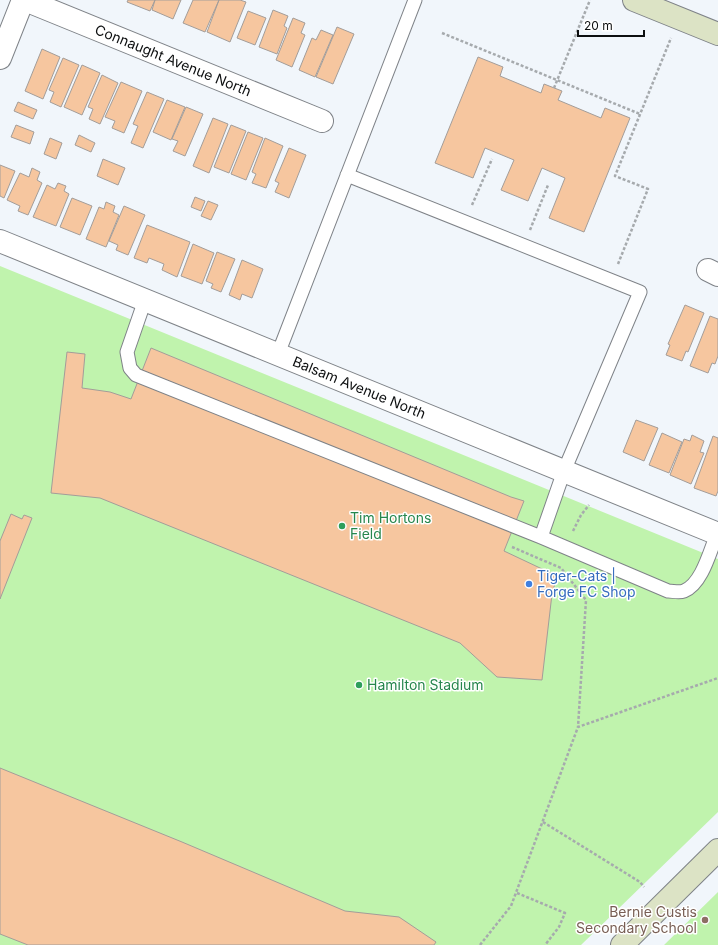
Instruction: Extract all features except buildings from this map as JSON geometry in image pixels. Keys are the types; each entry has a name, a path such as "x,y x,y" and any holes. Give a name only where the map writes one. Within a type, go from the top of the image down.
{"main road":[{"path":"634,0 718,34"},
{"path":"622,945 718,850"}],"street":[{"path":"0,58 24,0"},
{"name":"Connaught Avenue North","path":"24,0 322,120"},
{"name":"Balsam Avenue North","path":"0,241 718,534"}],"lane":[{"path":"278,354 416,0"},
{"path":"347,175 640,292 564,471 541,538"},
{"path":"145,300 127,352 130,368 136,375 567,548 668,591 682,592 693,586 701,574 718,534"}],"path":[{"path":"554,88 590,0"},
{"path":"611,281 648,189 615,176 679,18"},
{"path":"442,33 640,114"},
{"path":"464,222 492,159"},
{"path":"523,245 548,185"},
{"path":"561,568 569,538 598,485"},
{"path":"480,945 512,906 578,727 586,600 561,568 512,547"},
{"path":"578,727 718,678"},
{"path":"543,822 640,882 644,887"},
{"path":"517,893 565,913 558,927 545,945"}],"green space":[{"name":"Hamilton Stadium","path":"0,266 718,559 718,812 581,945 0,945"},
{"name":"Bernie Custis Secondary School","path":"718,892 718,945 664,945"}],"place":[{"name":"Tim Hortons Field","path":"342,526"},
{"name":"Tiger-Cats | Forge FC Shop","path":"529,584"},
{"name":"Hamilton Stadium","path":"359,685"},
{"name":"Bernie Custis Secondary School","path":"705,920"}]}
